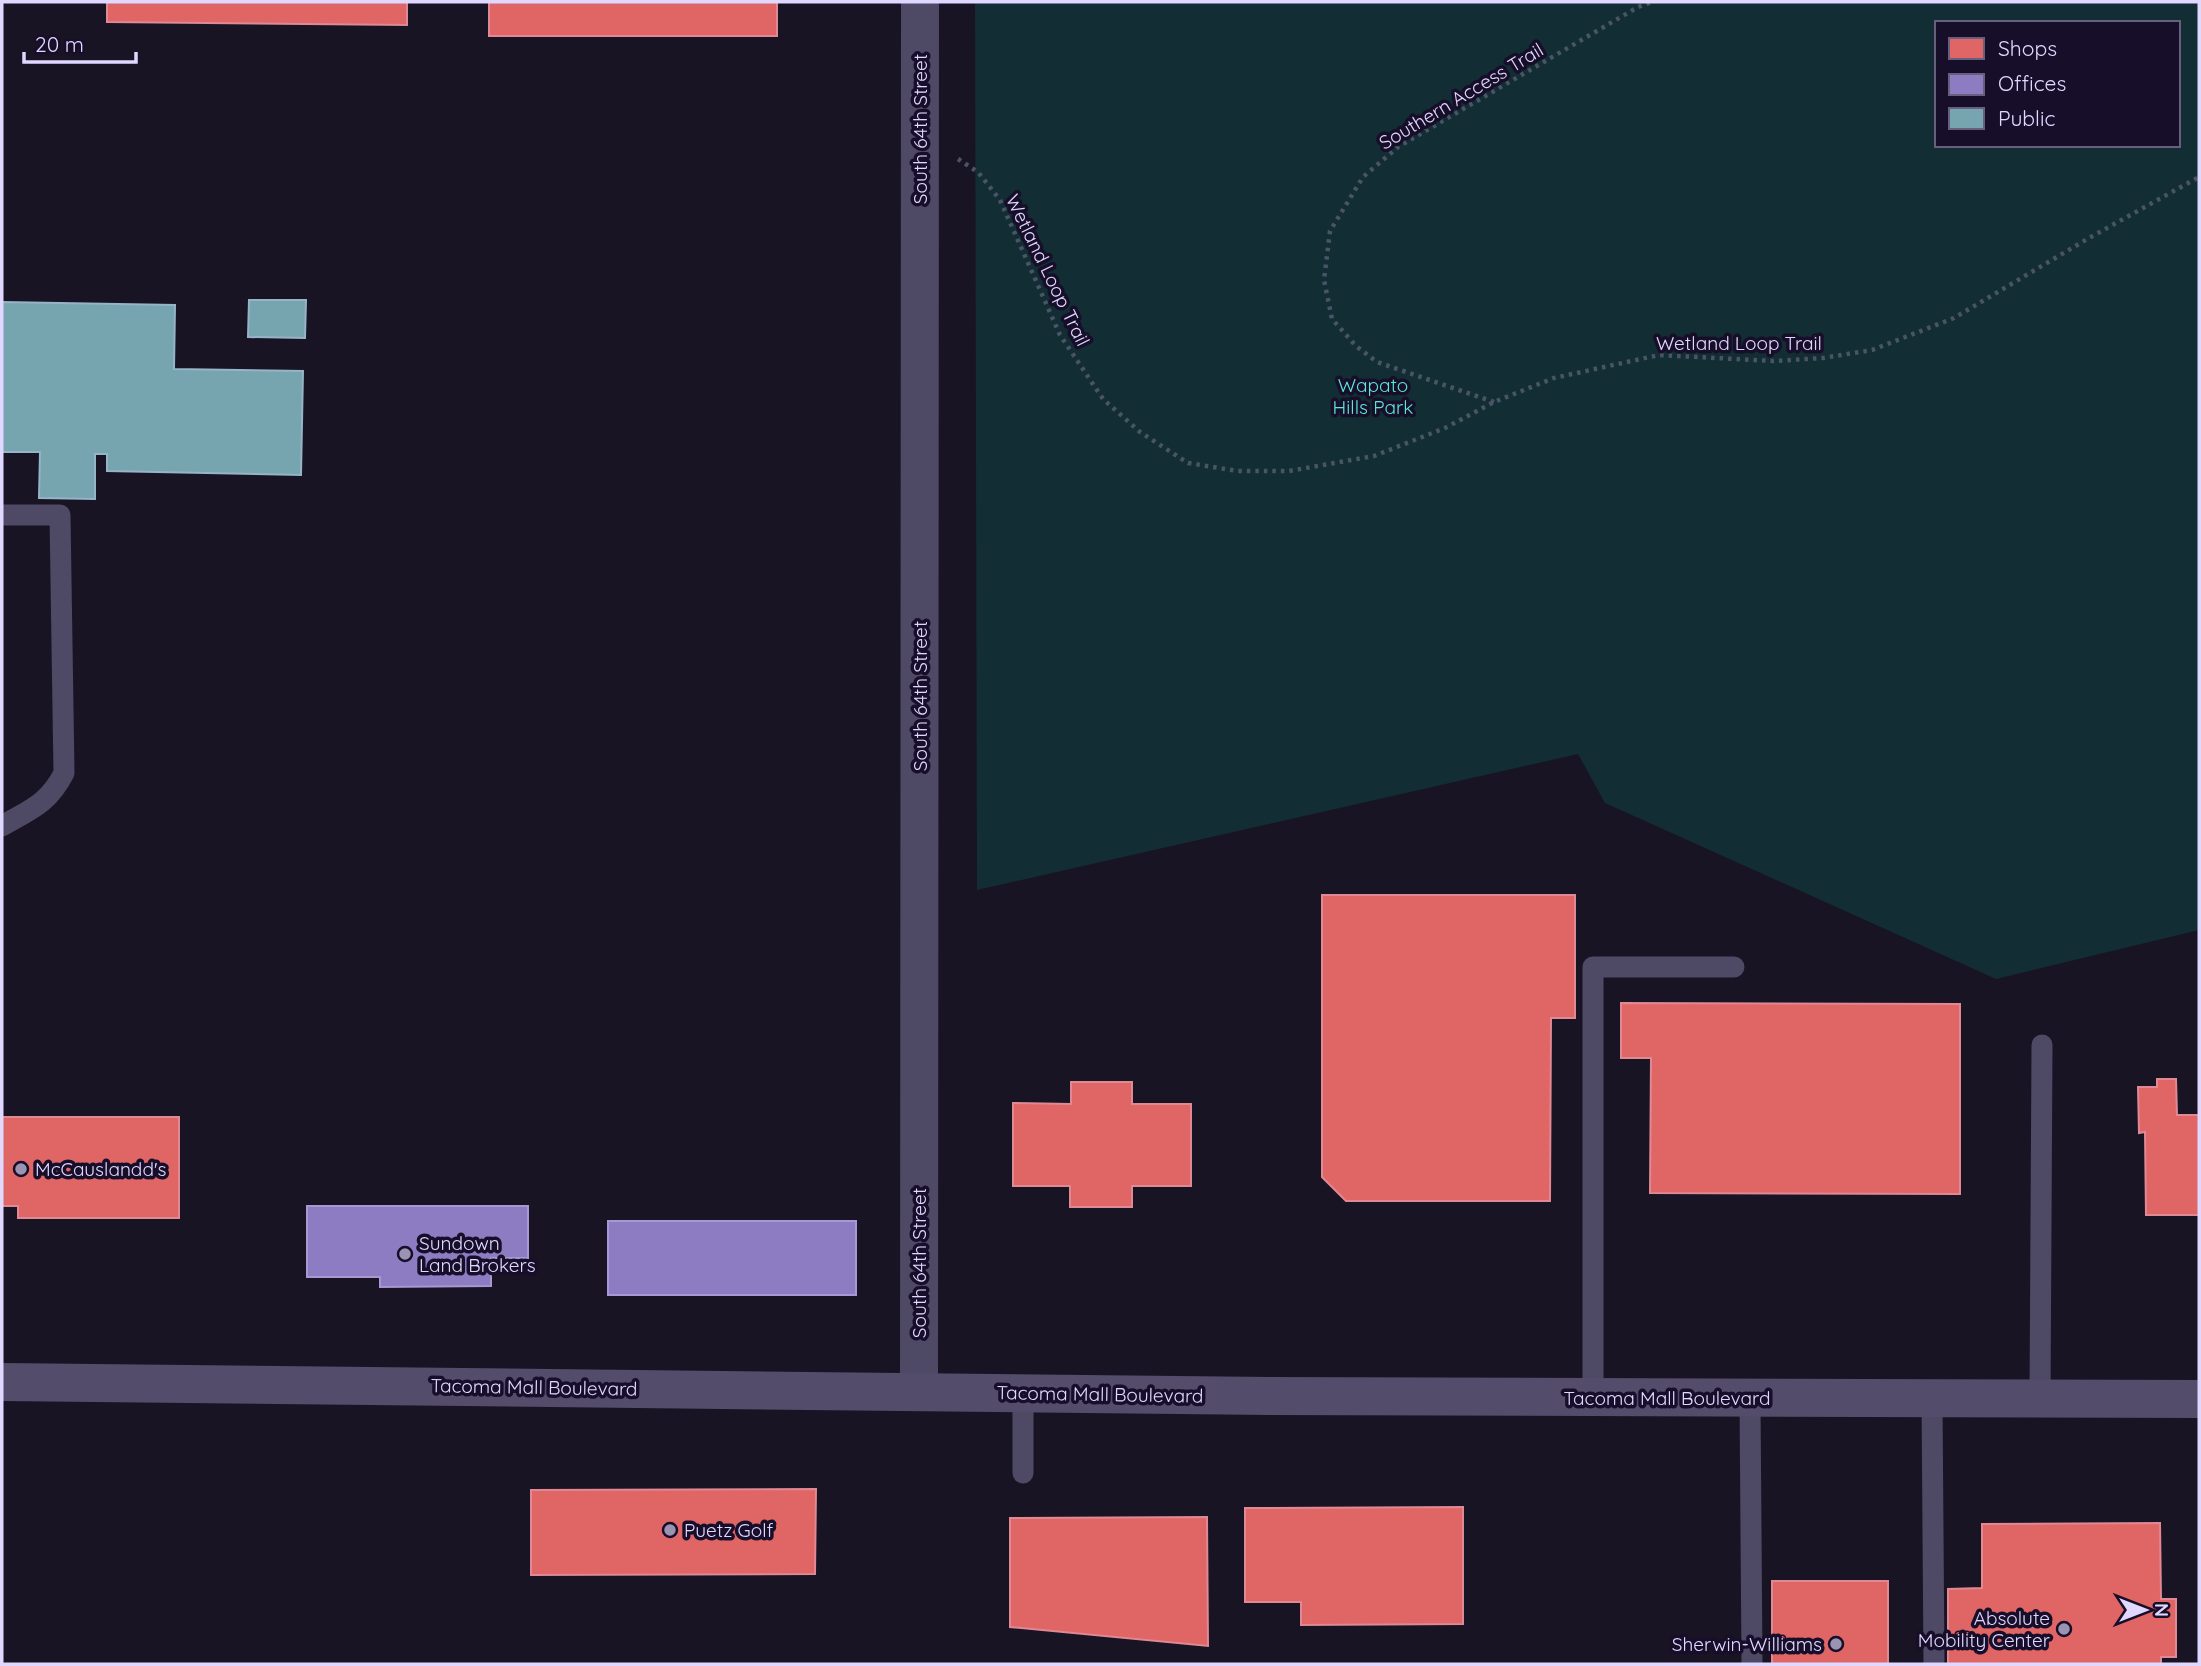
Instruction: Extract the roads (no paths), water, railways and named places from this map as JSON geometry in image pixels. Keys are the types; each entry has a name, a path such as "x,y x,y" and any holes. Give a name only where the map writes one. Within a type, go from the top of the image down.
{"main road":[{"name":"Tacoma Mall Boulevard","path":"2,1382 1593,1398 2199,1399"}],"street":[{"name":"South 64th Street","path":"919,1391 920,2"}],"lane":[{"path":"2,515 60,515 64,773 54,792 37,806 2,826"},
{"path":"1593,1398 1593,967 1734,967"},
{"path":"2040,1399 2042,1045"},
{"path":"1023,1393 1023,1472"},
{"path":"1750,1399 1752,1664"},
{"path":"1932,1399 1934,1664"}],"place":[{"name":"McCauslandd's","path":"21,1169"},
{"name":"Sundown Land Brokers","path":"405,1254"},
{"name":"Puetz Golf","path":"670,1530"},
{"name":"Absolute Mobility Center","path":"2064,1629"},
{"name":"Sherwin-Williams","path":"1836,1644"}],"park label":[{"name":"Wapato Hills Park","path":"1373,396"}]}
